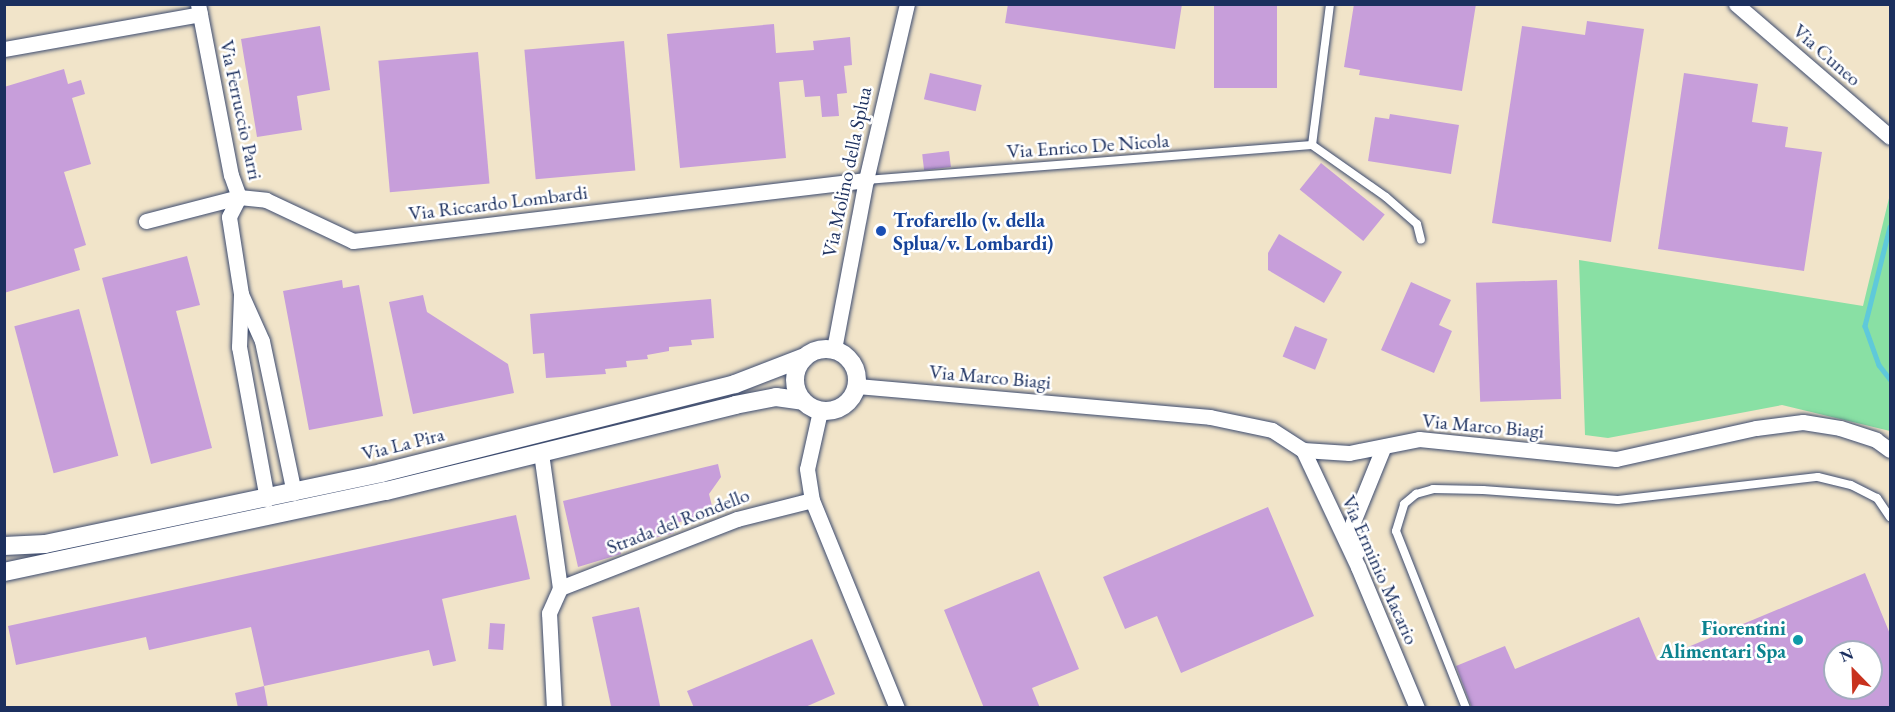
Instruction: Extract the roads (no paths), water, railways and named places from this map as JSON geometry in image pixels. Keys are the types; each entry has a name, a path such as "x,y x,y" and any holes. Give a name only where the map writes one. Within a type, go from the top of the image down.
{"street":[{"name":"Via Molino della Splua","path":"834,349 866,180 907,4"},
{"name":"Via Cuneo","path":"1736,4 1890,137"},
{"path":"4,49 199,9"},
{"name":"Via Ferruccio Parri","path":"199,9 231,175 239,197 229,217 241,294"},
{"name":"Via Riccardo Lombardi","path":"146,221 239,197 266,200 353,241 866,180"},
{"path":"241,294 262,341 294,493"},
{"path":"241,294 239,347 267,499"},
{"path":"824,348 834,349 855,368 857,386 840,408 820,411 802,401 795,373 805,357 824,348"},
{"name":"Via La Pira","path":"4,546 45,544 294,493 735,384 805,357"},
{"name":"Via Marco Biagi","path":"857,386 1210,417 1272,430 1303,450 1349,453 1419,439 1616,459 1756,428 1803,422 1840,428 1876,440 1890,450"},
{"path":"249,400 273,395"},
{"name":"Via La Pira","path":"4,572 217,529 776,397 802,401"},
{"path":"820,411 807,469 812,500 897,708"},
{"path":"1358,567 1353,522 1383,448"},
{"name":"Via Erminio Macario","path":"1303,450 1358,567 1418,708"},
{"path":"542,453 560,588 549,613 554,708"},
{"name":"Strada del Rondello","path":"560,588 737,519 812,500"}],"lane":[{"path":"1330,4 1312,145 1386,196 1417,224 1421,240"},
{"name":"Via Enrico De Nicola","path":"866,180 1312,145"},
{"path":"1466,708 1396,531 1397,516 1404,504 1416,494 1432,489 1483,490 1618,500 1818,477 1851,485 1877,498 1890,517"}],"waterway":[{"path":"1890,227 1865,326 1879,365 1890,379"}],"place":[{"name":"Trofarello (v. della Splua/v. Lombardi)","path":"881,231"},
{"name":"Fiorentini Alimentari Spa","path":"1798,640"}]}
